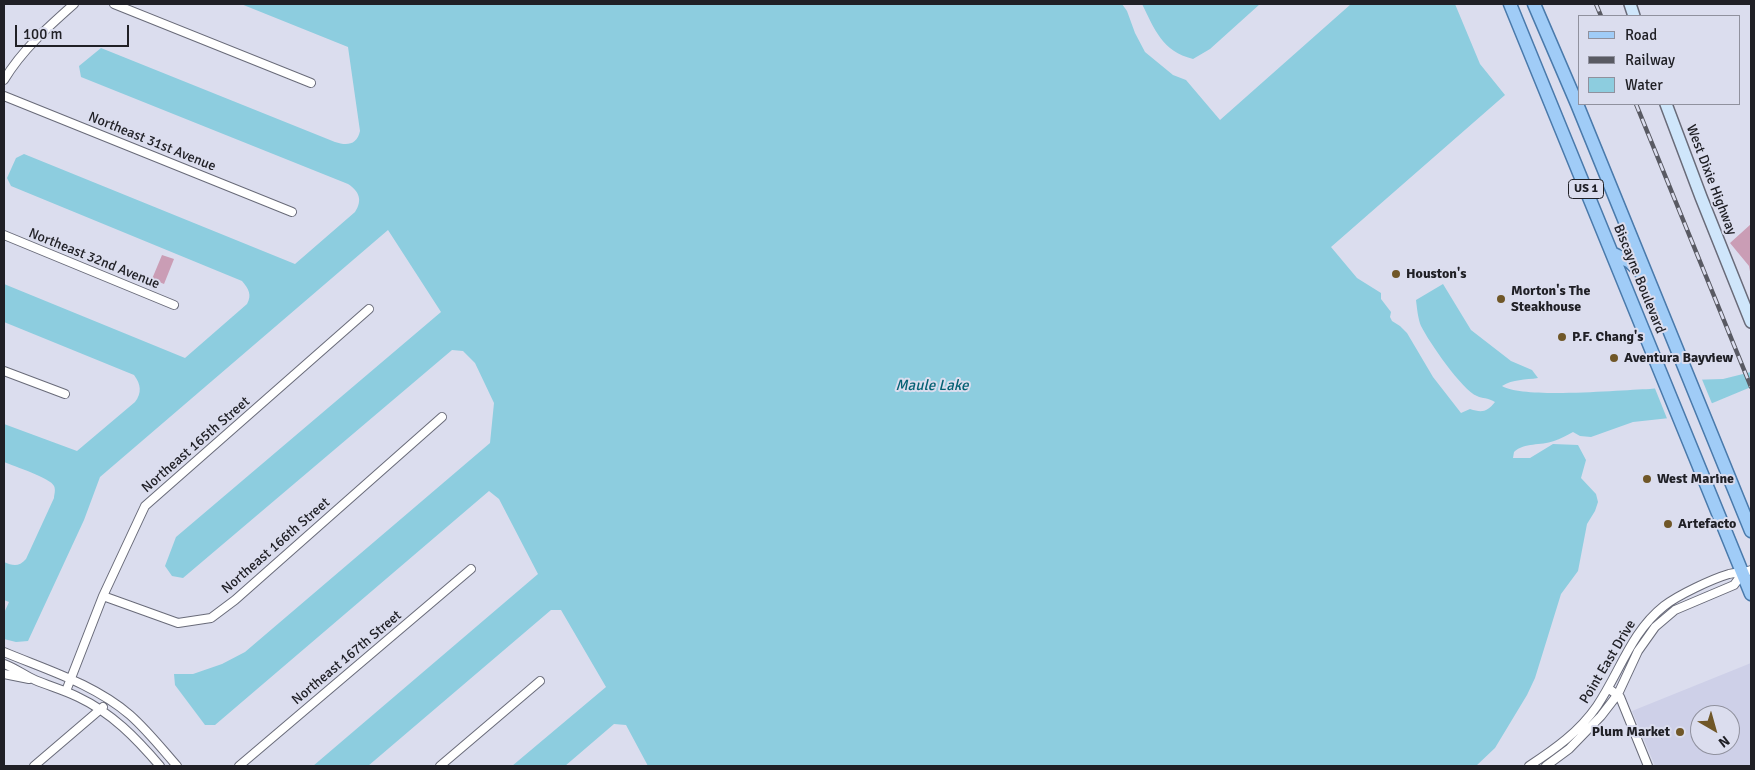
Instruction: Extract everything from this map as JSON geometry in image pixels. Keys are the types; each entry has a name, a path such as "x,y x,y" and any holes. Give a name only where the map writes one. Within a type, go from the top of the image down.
{"main road":[{"name":"Biscayne Boulevard","path":"1510,4 1682,424 1747,572 1751,594"},
{"name":"Biscayne Boulevard","path":"1534,4 1574,97 1751,531"},
{"path":"1612,253 1630,262 1650,284"}],"street":[{"path":"4,80 34,40 74,4"},
{"path":"114,4 311,83"},
{"name":"Northeast 31st Avenue","path":"4,96 292,212"},
{"name":"West Dixie Highway","path":"1666,105 1751,322"},
{"name":"Northeast 32nd Avenue","path":"4,236 174,305"},
{"name":"Northeast 165th Street","path":"66,692 103,596 145,506 369,309"},
{"path":"4,371 65,394"},
{"name":"Northeast 166th Street","path":"103,596 178,624 211,618 236,600 442,417"},
{"name":"Northeast 167th Street","path":"239,766 471,569"},
{"name":"Point East Drive","path":"1529,766 1572,735 1589,716 1608,688 1630,646 1652,616 1678,596 1730,574 1747,572"},
{"name":"Point East Drive","path":"1546,766 1578,741 1601,717 1618,694 1638,651 1655,627 1675,610 1734,585 1747,572"},
{"path":"4,652 71,679 109,700 139,724 177,766"},
{"path":"4,664 102,710 130,732 160,766"},
{"path":"4,674 34,679"},
{"path":"440,766 540,681"},
{"path":"1608,688 1618,694 1648,766"},
{"path":"34,766 102,710 109,700"}],"shaded area":[{"path":"1751,224 1751,277 1749,266 1730,243"},
{"path":"162,255 174,259 164,284 152,279"},
{"path":"1751,663 1751,766 1655,766 1632,711"}],"water":[{"name":"Maule Lake","path":"241,4 1122,4 1145,52 1173,75 1186,80 1220,120 1351,4 1455,4 1480,64 1505,95 1331,247 1357,278 1381,293 1381,299 1391,312 1390,317 1392,321 1407,333 1433,377 1461,413 1470,409 1484,411 1495,402 1477,396 1463,385 1438,354 1421,326 1416,300 1443,284 1471,330 1511,361 1532,370 1538,378 1515,381 1502,386 1513,390 1550,393 1650,389 1667,387 1690,380 1723,379 1751,372 1751,387 1679,417 1633,422 1591,437 1580,436 1573,432 1554,441 1528,445 1514,452 1513,458 1530,458 1553,444 1578,445 1586,460 1581,478 1596,494 1598,502 1587,524 1578,571 1561,594 1535,678 1495,748 1476,766 648,766 626,725 614,724 565,766 512,766 606,687 561,610 551,610 368,766 313,766 538,574 499,499 489,491 215,725 205,725 175,685 174,674 193,674 222,664 245,652 490,443 494,403 475,363 463,351 452,350 183,578 172,576 165,566 176,537 441,312 388,230 100,477 84,520 28,641 16,642 4,639 4,613 9,602 4,600 4,562 16,565 26,559 54,498 55,491 54,486 46,479 4,462 4,424 77,451 135,402 140,388 134,375 4,322 4,284 185,358 249,301 248,289 242,281 11,186 7,178 16,158 24,154 295,264 355,212 359,204 359,196 348,184 81,77 79,66 101,48 335,142 347,144 354,142 359,136 360,131 348,47"},
{"path":"1142,4 1260,4 1210,49 1193,59 1174,51 1167,45 1156,31"}],"pier":[{"path":"1690,377 1701,377 1713,406 1680,419 1668,421 1654,386 1666,385"}],"railway":[{"path":"1596,4 1601,15"},
{"path":"1636,105 1751,387"}],"place":[{"name":"Houston's","path":"1396,274"},
{"name":"Morton's The Steakhouse","path":"1501,299"},
{"name":"P.F. Chang's","path":"1562,337"},
{"name":"Aventura Bayview","path":"1614,358"},
{"name":"West Marine","path":"1647,479"},
{"name":"Artefacto","path":"1668,524"},
{"name":"Plum Market","path":"1680,732"}]}
